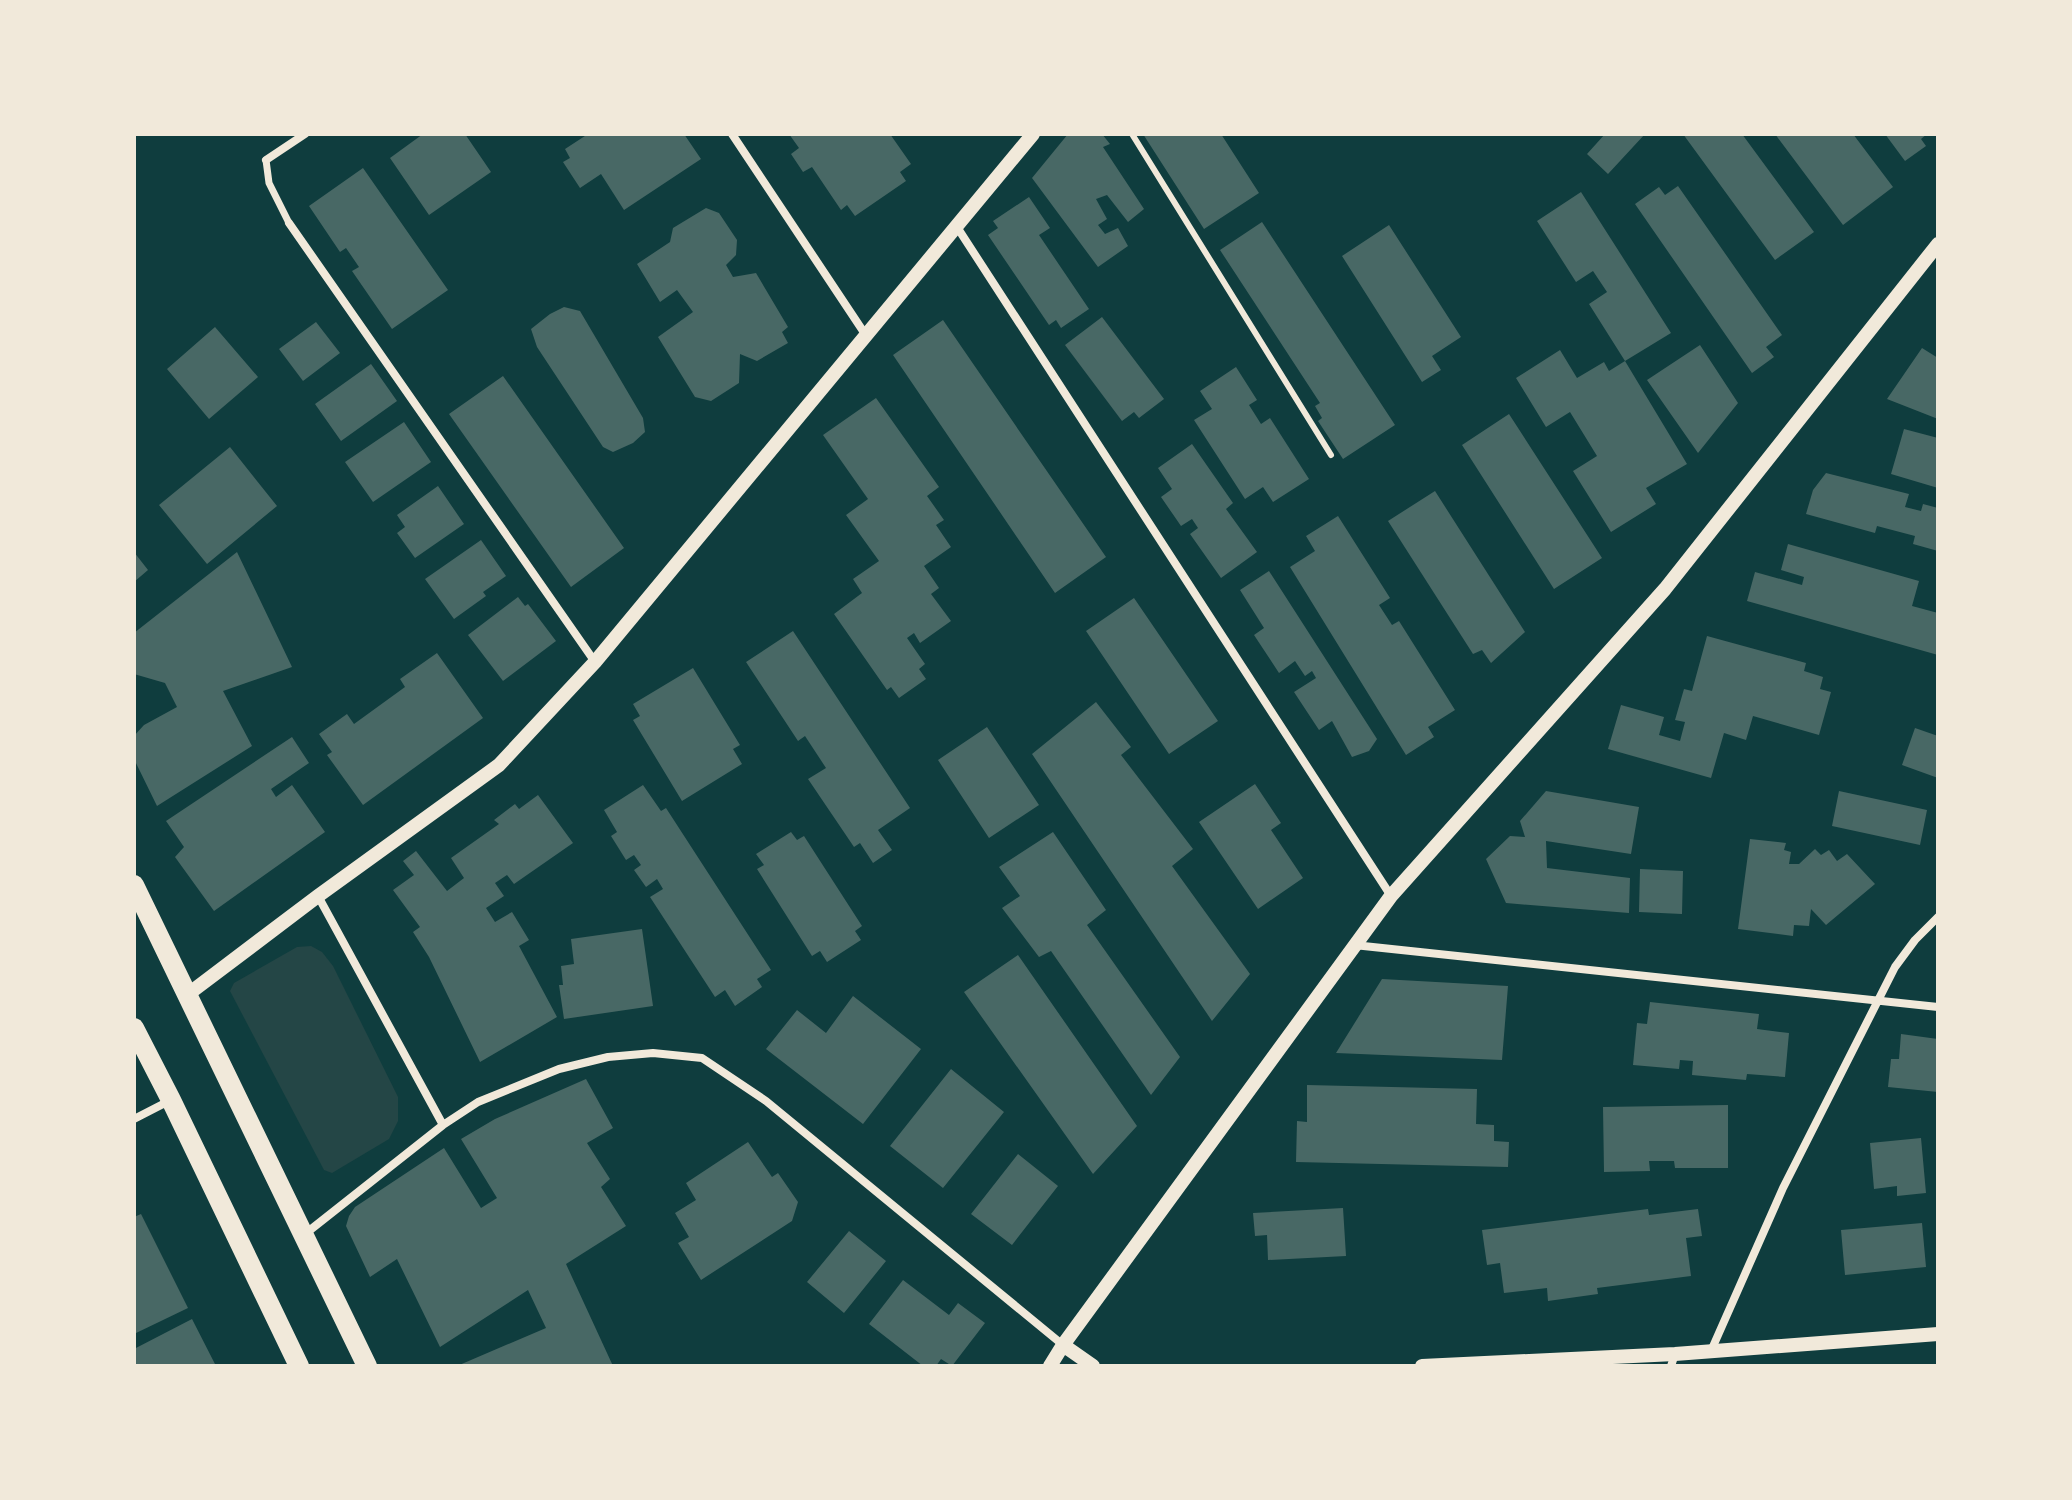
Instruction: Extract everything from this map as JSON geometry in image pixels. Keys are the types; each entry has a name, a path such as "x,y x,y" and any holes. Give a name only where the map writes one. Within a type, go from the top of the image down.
{"main road":[{"path":"134,885 367,1366"},
{"path":"134,1028 299,1366"}],"street":[{"path":"305,134 266,160 269,183 289,223 595,662"},
{"path":"732,134 865,334"},
{"path":"187,995 499,765 595,662 1033,134"},
{"path":"957,227 1391,896"},
{"path":"1050,1366 1391,896 1665,589 1938,244"},
{"path":"318,896 443,1125"},
{"path":"1711,1351 1783,1188 1895,967 1915,940 1938,917"},
{"path":"1354,945 1938,1007"},
{"path":"304,1235 443,1125 478,1102 559,1069 608,1057 653,1053 702,1058 766,1101 1063,1345 1093,1366"},
{"path":"134,1119 171,1100"},
{"path":"1422,1366 1673,1360 1711,1351 1938,1334"}],"lane":[{"path":"1132,134 1331,455"}],"shaded area":[{"path":"311,946 322,952 333,966 398,1097 398,1121 389,1139 332,1173 324,1170 230,991 234,983 297,947"}],"building":[{"path":"423,134 465,134 491,172 429,215 390,158"},
{"path":"588,134 684,134 701,159 624,210 601,174 580,188 563,162 570,158 565,149"},
{"path":"789,134 890,134 911,164 900,172 906,181 855,216 847,205 841,210 812,167 803,172 791,154 799,148"},
{"path":"1068,134 1102,134 1110,144 1103,147 1144,209 1128,222 1107,195 1096,199 1107,219 1098,225 1105,234 1118,228 1128,246 1098,267 1032,178"},
{"path":"1143,134 1221,134 1259,193 1204,229"},
{"path":"1605,134 1645,134 1608,174 1587,154"},
{"path":"1683,134 1742,134 1814,232 1775,260"},
{"path":"1775,134 1853,134 1893,187 1843,225"},
{"path":"1885,134 1927,134 1921,139 1926,146 1905,161"},
{"path":"363,168 448,290 392,329 352,271 359,267 346,248 340,252 309,206"},
{"path":"1678,186 1782,335 1766,347 1774,357 1752,373 1635,204 1659,187 1665,195"},
{"path":"1581,192 1671,333 1625,361 1589,304 1607,292 1593,271 1576,282 1537,221"},
{"path":"1029,197 1050,228 1039,235 1089,309 1061,328 1056,320 1049,325 988,235 998,228 993,221"},
{"path":"706,208 719,213 737,240 736,255 726,265 733,277 756,273 788,327 782,332 788,343 757,361 740,354 739,383 711,401 695,397 658,337 693,312 677,290 660,302 637,264 670,242 673,228"},
{"path":"1262,222 1395,425 1343,459 1318,421 1322,418 1315,406 1320,403 1220,250"},
{"path":"1389,225 1461,337 1432,356 1441,370 1422,382 1342,256"},
{"path":"564,307 580,311 643,418 645,432 633,443 613,452 603,447 537,347 531,329"},
{"path":"1102,317 1164,399 1139,418 1134,412 1122,421 1065,345"},
{"path":"943,320 1106,557 1055,593 893,355"},
{"path":"316,322 340,353 303,381 279,349"},
{"path":"215,327 258,377 209,419 167,369"},
{"path":"1700,345 1738,403 1698,453 1647,380"},
{"path":"1922,348 1938,358 1938,419 1887,399"},
{"path":"1560,350 1577,378 1604,362 1609,371 1625,361 1687,464 1646,488 1656,504 1611,532 1573,471 1597,456 1570,412 1546,427 1516,378"},
{"path":"371,364 397,401 341,441 315,404"},
{"path":"1236,367 1257,400 1249,405 1261,424 1270,418 1309,479 1273,502 1263,487 1245,499 1194,420 1212,409 1200,391"},
{"path":"503,376 624,548 571,587 449,414"},
{"path":"876,398 939,487 927,496 944,520 936,525 951,547 924,566 939,588 931,594 951,621 920,643 914,633 907,638 925,664 919,669 926,679 899,698 891,687 887,690 834,614 862,593 853,579 879,561 846,515 868,499 823,435"},
{"path":"1509,414 1602,558 1554,589 1462,445"},
{"path":"404,422 431,462 373,502 345,462"},
{"path":"1904,429 1938,438 1938,488 1891,474"},
{"path":"1192,444 1233,503 1226,509 1257,552 1221,578 1190,534 1198,528 1192,519 1181,526 1161,497 1172,489 1158,468"},
{"path":"230,447 277,506 207,564 159,505"},
{"path":"1826,473 1909,494 1905,507 1921,511 1923,504 1938,508 1938,551 1913,544 1915,536 1877,526 1875,533 1806,514 1813,490"},
{"path":"438,486 464,524 415,558 397,533 405,527 397,515"},
{"path":"1435,491 1525,632 1491,663 1482,650 1473,654 1388,521"},
{"path":"1338,516 1390,598 1379,605 1392,625 1399,621 1455,710 1428,727 1434,737 1406,755 1290,567 1315,551 1306,536"},
{"path":"481,540 506,576 483,592 486,596 454,619 425,579"},
{"path":"1788,544 1919,581 1912,606 1938,613 1938,655 1747,601 1755,572 1802,585 1804,577 1781,570"},
{"path":"134,552 148,570 134,582"},
{"path":"237,552 292,667 223,691 252,746 157,806 134,759 134,736 144,725 177,707 165,683 134,674 134,633"},
{"path":"1269,571 1377,739 1369,751 1352,757 1332,721 1319,730 1294,692 1316,678 1312,671 1305,676 1295,661 1279,673 1254,635 1264,628 1240,590"},
{"path":"518,597 525,606 528,604 556,641 503,681 468,635"},
{"path":"1134,598 1218,721 1169,754 1086,631"},
{"path":"793,631 910,808 878,830 892,850 873,863 860,843 854,847 808,779 826,768 805,736 798,741 746,662"},
{"path":"1707,636 1806,663 1804,671 1823,677 1820,689 1831,692 1819,735 1753,716 1746,740 1724,733 1711,778 1608,749 1621,705 1664,717 1659,735 1680,741 1685,722 1675,720 1684,689 1692,691"},
{"path":"437,653 483,718 363,805 327,755 332,752 319,734 347,714 354,724 405,687 400,679"},
{"path":"693,668 740,745 733,749 742,764 682,801 633,720 640,716 633,704"},
{"path":"1096,702 1131,747 1121,755 1193,849 1172,866 1250,974 1212,1021 1032,754"},
{"path":"987,727 1039,805 989,838 938,760"},
{"path":"1915,728 1938,736 1938,778 1902,765"},
{"path":"292,737 309,763 271,789 276,797 292,785 325,832 214,911 175,857 184,847 166,821"},
{"path":"1255,784 1281,823 1271,830 1303,878 1258,909 1199,822"},
{"path":"643,785 661,811 666,808 771,970 757,979 762,987 735,1006 725,990 715,997 650,897 663,889 657,879 646,887 634,870 641,865 634,855 626,860 611,836 617,832 604,810"},
{"path":"1546,791 1639,807 1631,854 1546,841 1547,868 1630,878 1629,913 1506,903 1486,859 1510,836 1525,837 1520,821"},
{"path":"1839,791 1927,810 1920,845 1832,826"},
{"path":"538,795 573,843 514,884 507,875 495,883 504,896 486,908 495,922 512,912 529,940 519,946 557,1017 480,1062 429,957 413,932 420,927 393,890 414,875 403,861 416,851 447,891 464,878 451,858 499,824 494,820 515,804 519,809"},
{"path":"791,832 797,840 804,836 862,926 855,931 861,940 827,962 820,951 812,956 757,869 764,865 756,854"},
{"path":"1053,832 1106,910 1087,925 1180,1057 1151,1095 1051,951 1039,957 1002,908 1020,896 999,867"},
{"path":"1750,839 1786,843 1784,850 1791,852 1789,864 1799,864 1815,849 1821,855 1829,850 1837,861 1847,854 1875,884 1826,925 1811,909 1809,926 1794,925 1793,936 1738,929"},
{"path":"1640,869 1683,871 1682,914 1639,912"},
{"path":"642,929 653,1006 564,1019 559,985 563,985 561,966 574,964 571,939"},
{"path":"1018,955 1137,1126 1093,1174 964,992"},
{"path":"1382,979 1508,986 1502,1060 1336,1053"},
{"path":"853,996 921,1049 863,1124 766,1049 797,1010 826,1033"},
{"path":"1650,1002 1759,1014 1757,1029 1789,1033 1785,1077 1747,1074 1746,1080 1692,1075 1693,1061 1680,1060 1679,1069 1633,1065 1637,1023 1647,1024"},
{"path":"1901,1034 1938,1039 1938,1092 1888,1087 1891,1059 1899,1059"},
{"path":"951,1069 1004,1112 943,1188 890,1146"},
{"path":"586,1079 613,1128 587,1143 610,1179 601,1187 626,1226 566,1264 613,1366 457,1366 546,1328 528,1290 440,1347 397,1259 370,1277 346,1226 349,1216 355,1207 444,1148 481,1208 497,1198 461,1139 495,1119"},
{"path":"1307,1085 1477,1089 1476,1124 1494,1125 1494,1141 1509,1142 1508,1167 1296,1162 1297,1121 1307,1122"},
{"path":"1728,1105 1728,1168 1675,1168 1674,1161 1649,1161 1650,1171 1604,1172 1603,1107"},
{"path":"1921,1138 1926,1193 1897,1196 1897,1186 1874,1189 1870,1143"},
{"path":"748,1142 772,1177 778,1173 798,1202 792,1221 701,1280 678,1243 689,1237 675,1213 696,1200 686,1183"},
{"path":"1018,1154 1058,1186 1012,1245 971,1214"},
{"path":"1343,1208 1346,1256 1268,1260 1267,1235 1255,1236 1253,1213"},
{"path":"1648,1209 1649,1215 1698,1209 1702,1236 1686,1238 1691,1276 1597,1288 1598,1294 1548,1301 1547,1288 1504,1293 1500,1263 1487,1265 1482,1230"},
{"path":"141,1214 188,1308 134,1334 134,1217"},
{"path":"1922,1223 1926,1267 1845,1275 1841,1230"},
{"path":"849,1231 886,1261 844,1313 807,1282"},
{"path":"903,1280 949,1315 958,1303 985,1323 952,1366 941,1359 936,1366 923,1366 869,1324"},
{"path":"192,1319 216,1366 134,1366 134,1349"}]}
